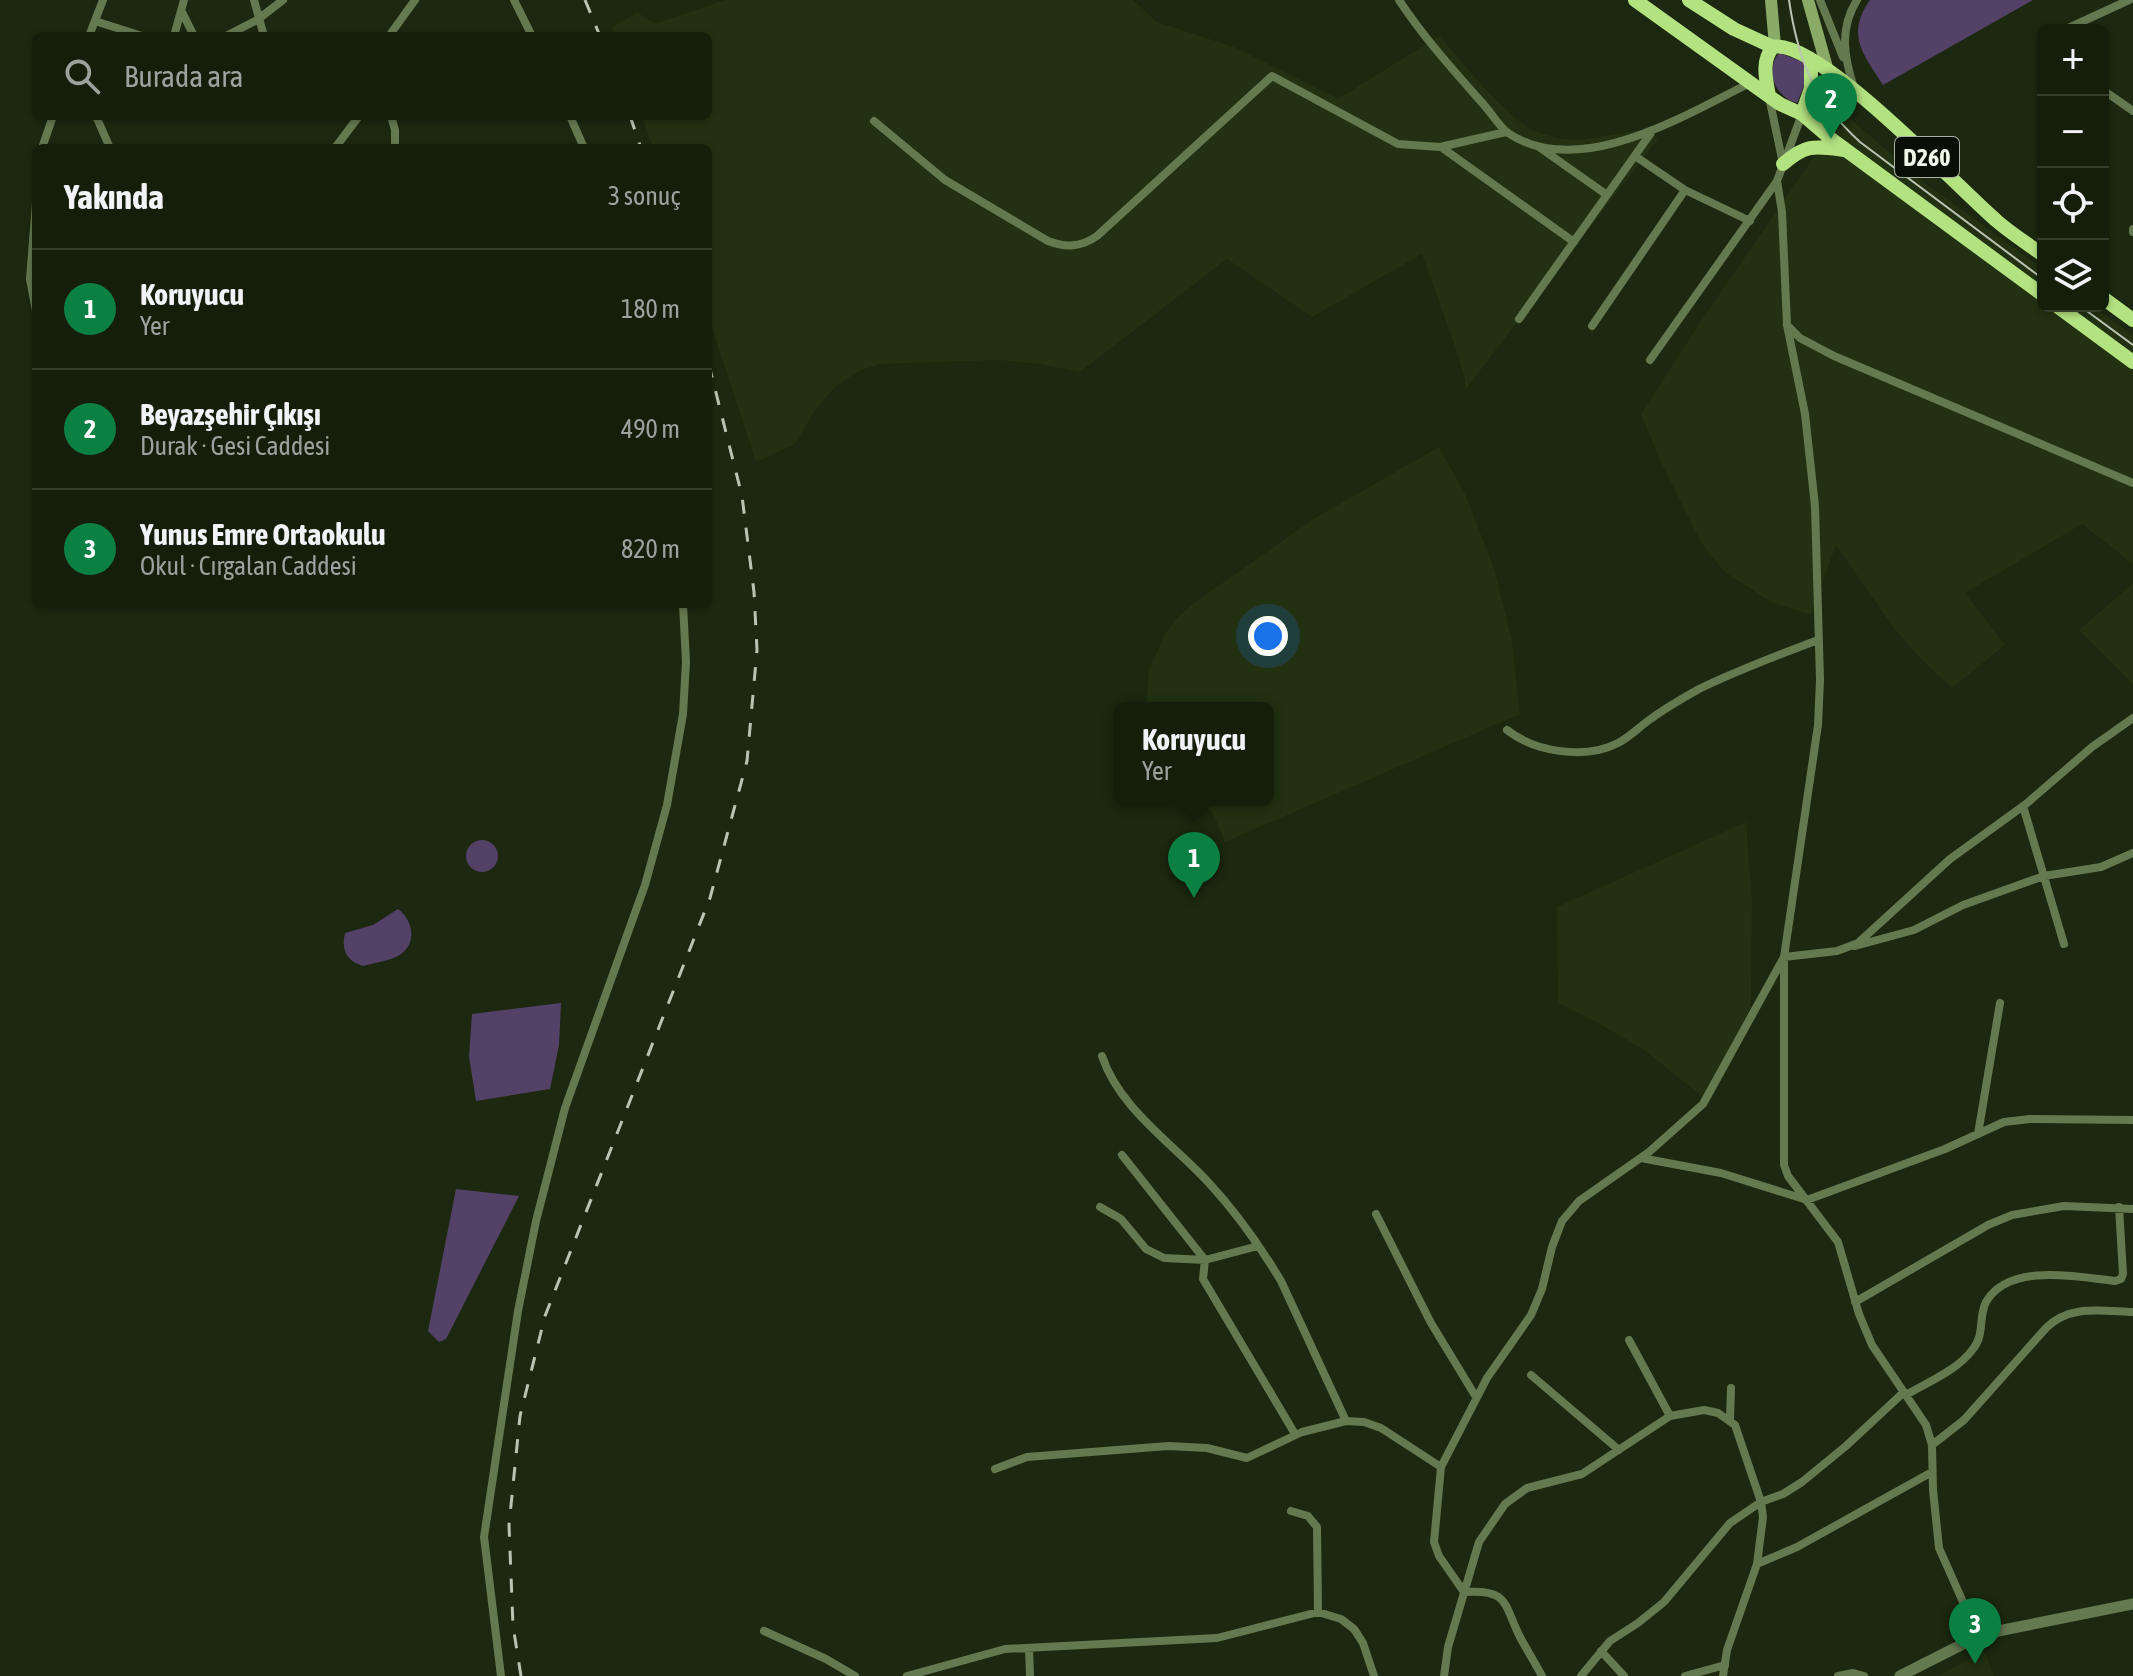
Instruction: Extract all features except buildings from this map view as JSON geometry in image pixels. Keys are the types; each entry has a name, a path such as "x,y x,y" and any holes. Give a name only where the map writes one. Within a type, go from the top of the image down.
{"highway":[{"path":"1635,0 1769,96 1802,114 1811,88 1811,61 1791,50 1734,29 1689,0"},
{"path":"1769,96 1765,65 1771,45"},
{"name":"D260","path":"1811,61 1854,89 1999,223 2037,251"},
{"name":"D260","path":"1802,114 1847,151 2037,291"},
{"path":"1783,164 1800,149 1810,146 1847,151"},
{"path":"2109,302 2133,320"},
{"path":"2065,312 2133,362"}],"main road":[{"path":"1771,0 1771,45"},
{"path":"1808,0 1828,71"}],"street":[{"path":"91,32 103,0"},
{"path":"175,32 184,0"},
{"path":"254,0 262,32"},
{"path":"234,32 257,20 283,0"},
{"path":"392,32 415,0"},
{"path":"514,0 530,32"},
{"path":"1399,0 1440,55 1506,132 1535,144 1564,149 1592,147 1653,130 1751,83"},
{"path":"1820,0 1854,89"},
{"path":"1847,65 1844,32 1857,0"},
{"path":"2077,24 2129,0"},
{"path":"182,12 192,32"},
{"path":"95,21 129,32"},
{"path":"874,121 945,180 1048,241 1067,246 1086,243 1097,236 1272,76 1398,144 1440,147 1506,132"},
{"path":"2109,94 2133,111"},
{"path":"1769,96 1783,164"},
{"path":"1650,360 1777,181 1802,114"},
{"path":"43,144 52,120"},
{"path":"98,120 108,144"},
{"path":"338,144 356,120"},
{"path":"392,120 395,144"},
{"path":"572,120 582,144"},
{"path":"1519,319 1653,130"},
{"path":"1535,144 1607,195"},
{"path":"1440,147 1574,242"},
{"path":"1635,156 1685,190 1750,221"},
{"path":"1777,181 1782,212 1787,325 1805,414 1810,460 1816,533 1818,640 1818,725 1784,957 1784,1165 1788,1176 1838,1242 1855,1302 1872,1345 1926,1425 1932,1445 1939,1548 1979,1638"},
{"path":"1592,326 1685,190"},
{"path":"32,253 32,290"},
{"path":"1787,325 1800,338 1826,352 2133,483"},
{"path":"501,1676 484,1537 518,1311 536,1221 565,1108 645,885 667,805 683,714 686,662 683,608"},
{"path":"1507,730 1517,738 1548,749 1603,749 1620,742 1667,707 1701,688 1818,640"},
{"path":"1784,957 1837,951 1865,938 1950,859 2023,806 2092,747 2133,718"},
{"path":"2023,806 2064,944"},
{"path":"1851,946 1882,941 1914,930 1963,905 2044,876 2101,867 2133,853"},
{"path":"1464,1592 1439,1556 1434,1542 1441,1467 1476,1397 1531,1315 1542,1289 1552,1247 1567,1214 1579,1201 1641,1158 1703,1104 1784,957"},
{"path":"1978,1134 2000,1003"},
{"path":"1102,1056 1114,1084 1126,1100 1210,1183 1258,1246 1281,1281 1346,1421"},
{"path":"1641,1158 1721,1173 1807,1200 2004,1122 2022,1119 2133,1120"},
{"path":"1122,1155 1205,1260 1203,1279 1295,1434"},
{"path":"1855,1302 2000,1220 2047,1208 2082,1205 2133,1209"},
{"path":"1100,1207 1121,1219 1143,1246 1156,1256 1205,1260 1258,1246"},
{"path":"1581,1676 1610,1641 1664,1602 1730,1523 1761,1502 1783,1494 1802,1482 1905,1394 1961,1361 1972,1351 1981,1334 1983,1311 1988,1300 2009,1284 2047,1274 2121,1279 2119,1207"},
{"path":"1376,1214 1431,1323 1476,1397"},
{"path":"1932,1445 1964,1420 2058,1318 2084,1310 2133,1312"},
{"path":"1629,1340 1670,1416"},
{"path":"1531,1375 1619,1450"},
{"path":"1730,1420 1731,1388"},
{"path":"1444,1676 1448,1647 1479,1542 1512,1497 1543,1483 1582,1474 1670,1416 1704,1410 1718,1413 1735,1425 1761,1502 1763,1530 1757,1564 1727,1650 1723,1676"},
{"path":"995,1469 1027,1457 1168,1446 1207,1448 1247,1458 1295,1434 1346,1421 1373,1425 1391,1433 1441,1467"},
{"path":"1757,1564 1797,1547 1932,1472"},
{"path":"1291,1511 1308,1516 1317,1527 1318,1612"},
{"path":"1464,1592 1491,1592 1505,1601 1518,1635 1542,1676"},
{"path":"1900,1676 1979,1638 2018,1626 2133,1604"},
{"path":"907,1676 983,1654 1029,1648 1217,1638 1318,1612 1341,1619 1354,1629 1363,1643 1374,1676"},
{"path":"764,1631 855,1676"},
{"path":"1029,1648 1030,1676"},
{"path":"1601,1651 1624,1676"},
{"path":"1685,1676 1725,1665"},
{"path":"1838,1676 1853,1673 1864,1676"}],"shaded area":[{"path":"725,0 1133,0 1157,22 1234,47 1338,99 1439,36 1487,91 1532,130 1560,139 1579,140 1649,129 1658,139 1465,390 1456,349 1422,254 1312,317 1227,259 1080,372 999,360 880,364 859,371 835,387 814,412 795,444 756,462 712,327 712,144 652,144 643,120 712,120 712,32 614,32 612,27 638,12 657,23"},
{"path":"1870,0 2033,0 1883,85 1864,54 1858,34 1863,12"},
{"path":"1779,53 1804,62 1810,71 1797,103 1783,96 1774,83 1773,68"},
{"path":"1844,113 1921,180 2037,265 2037,312 2101,312 2133,336 2133,564 2082,524 1965,593 2005,645 1952,688 1895,630 1836,545 1811,615 1771,602 1726,573 1709,554 1659,458 1641,414"},
{"path":"1439,447 1465,494 1494,568 1512,641 1520,714 1225,842 1207,806 1274,806 1274,702 1146,702 1149,670 1164,636 1177,618 1315,518"},
{"path":"2133,583 2133,684 2079,630"},
{"path":"1746,822 1752,900 1751,1009 1732,1062 1709,1102 1644,1050 1558,1003 1557,907"},
{"path":"482,840 493,845 498,856 493,867 482,872 471,867 466,856 471,845"},
{"path":"398,909 410,924 411,931 410,943 401,954 363,966 349,958 344,949 345,933 373,925"},
{"path":"561,1003 559,1045 550,1089 476,1101 469,1056 472,1014"},
{"path":"456,1189 519,1196 446,1339 439,1342 428,1331"},
{"path":"1984,1651 1994,1676 1938,1676"}],"tram line":[{"path":"1789,0 1803,61 1820,95 1844,126 1860,142 2037,275"},
{"path":"2088,312 2133,345"}],"railway":[{"path":"585,0 598,32"},
{"path":"631,120 640,144"},
{"path":"521,1676 513,1626 509,1525 520,1416 545,1316 710,898 747,761 757,650 754,592 742,496 712,377"}],"place":[{"name":"Beyazşehir Çıkışı","path":"1831,139"},
{"name":"Koruyucu","path":"1194,898"},
{"name":"Yunus Emre Ortaokulu","path":"1975,1664"}]}
